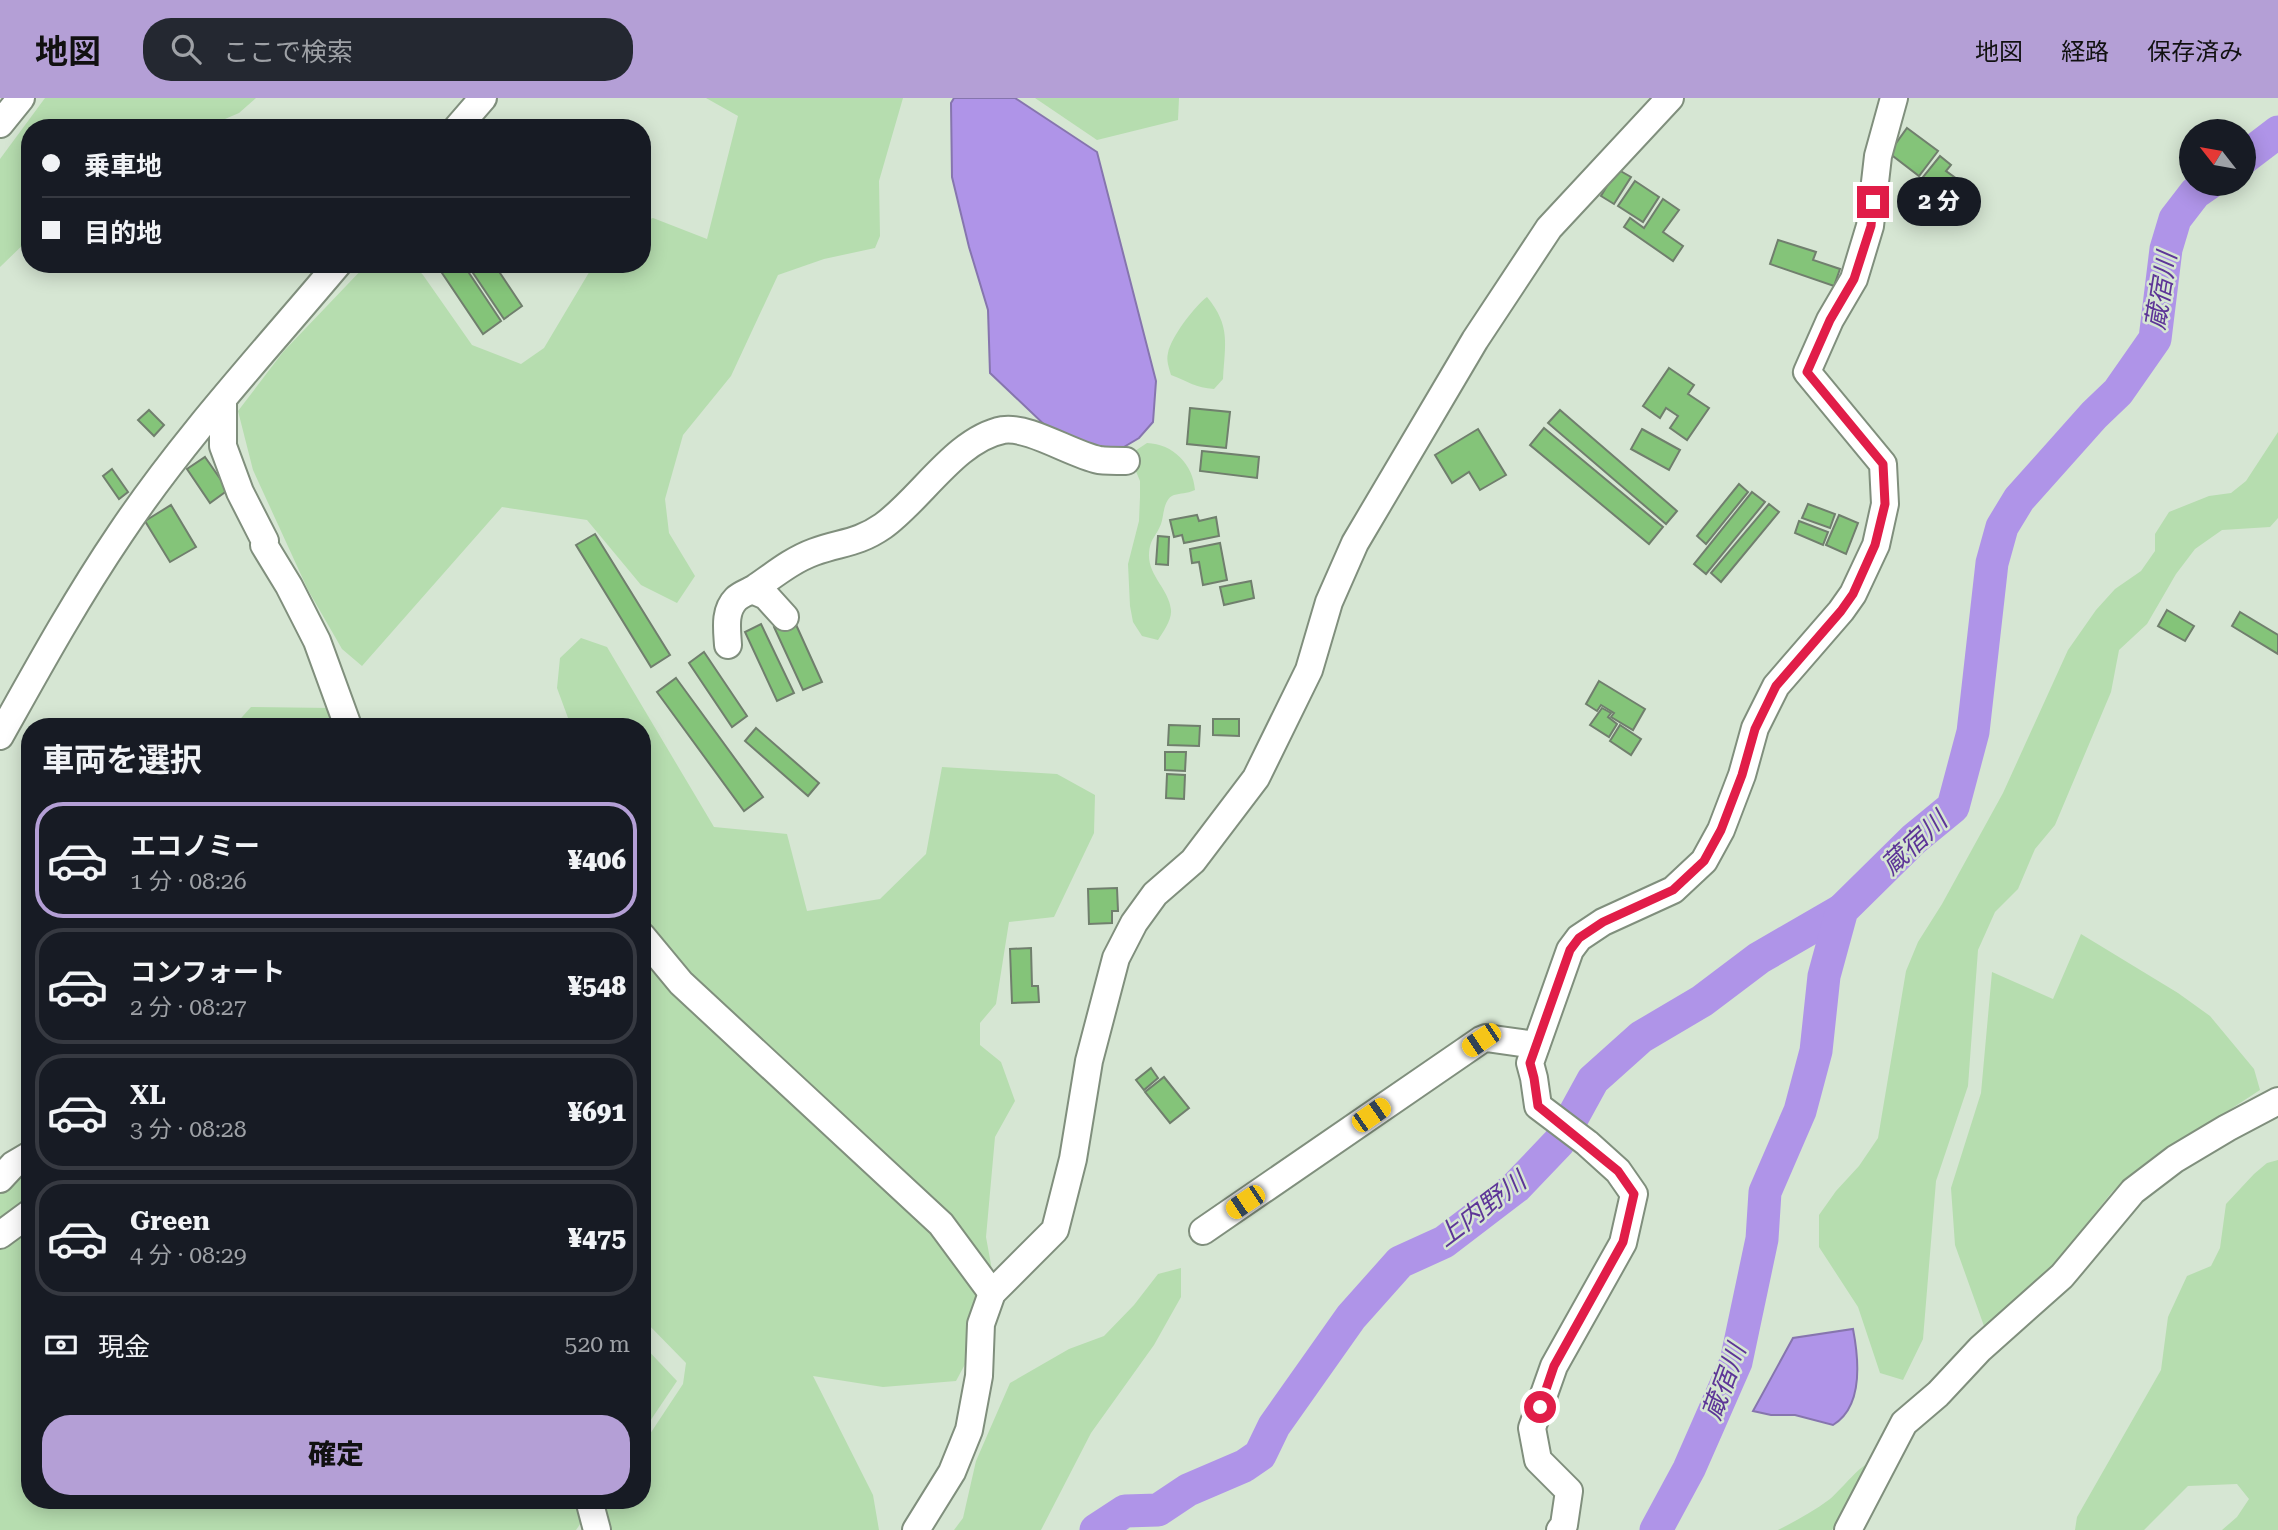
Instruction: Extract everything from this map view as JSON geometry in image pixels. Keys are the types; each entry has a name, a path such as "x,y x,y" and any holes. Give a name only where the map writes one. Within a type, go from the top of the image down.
{"street":[{"path":"0,124 21,98"},
{"path":"465,119 483,98"},
{"path":"916,1530 952,1472 969,1430 979,1376 981,1324 992,1293 1055,1230 1073,1159 1089,1060 1116,958 1134,923 1155,894 1193,861 1256,778 1309,670 1329,602 1355,543 1475,340 1549,228 1670,98"},
{"path":"1560,1530 1564,1525 1569,1491 1538,1460 1532,1427 1554,1366 1623,1242 1634,1194 1618,1171 1538,1106 1530,1063 1570,950 1579,938 1603,922 1673,890 1704,861 1721,830 1742,775 1755,729 1776,686 1853,594 1875,545 1885,504 1883,464 1807,372 1830,320 1854,279 1871,226 1878,156 1894,98"},
{"path":"0,736 50,646 120,535 167,468 330,273"},
{"path":"223,401 223,446 240,492 265,541 264,545 317,641 345,718"},
{"path":"728,645 726,623 737,598 793,562 814,552 858,541 883,526 958,455 979,439 999,431 1015,429 1099,460 1125,461"},
{"path":"752,590 766,596 785,617"},
{"path":"651,947 681,983 941,1224 992,1293"},
{"path":"1203,1231 1481,1040 1486,1038 1536,1045"},
{"path":"1848,1530 1904,1423 1938,1394 1980,1349 2063,1276 2133,1191 2175,1159 2278,1101"},
{"path":"0,1179 21,1160"},
{"path":"0,1235 21,1220"},
{"path":"591,1509 597,1530"}],"green space":[{"path":"45,98 256,98 239,113 225,119 30,119"},
{"path":"706,98 903,98 879,181 880,236 875,248 824,259 778,275 731,376 683,435 665,499 669,533 695,576 677,603 641,585 587,520 502,507 362,666 342,649 308,590 253,470 238,411 283,352 358,273 421,273 472,345 521,364 544,348 589,273 651,273 651,219 707,239 738,116"},
{"path":"1035,98 1179,98 1178,120 1097,140"},
{"path":"21,131 21,247 0,267 0,159"},
{"path":"1207,297 1220,317 1225,336 1223,379 1214,389 1197,386 1171,375 1167,356 1178,331"},
{"path":"2278,432 2278,518 2270,527 2222,530 2195,549 2176,574 2147,624 2119,650 2111,692 2055,825 2035,849 2018,889 1995,912 1978,950 1968,1086 1936,1181 1923,1339 1903,1380 1880,1373 1858,1307 1819,1247 1819,1215 1878,1138 1906,971 1918,942 2003,793 2068,650 2096,610 2115,589 2141,571 2155,551 2155,534 2169,512 2209,496 2231,493 2246,481"},
{"path":"1147,443 1165,447 1180,457 1190,472 1195,490 1170,497 1151,544 1149,554 1152,569 1167,595 1171,610 1169,622 1158,640 1142,636 1133,622 1130,606 1128,564 1139,521 1140,497 1135,451"},
{"path":"581,638 607,647 649,718 568,718 557,688 560,658"},
{"path":"251,707 330,708 333,718 241,718"},
{"path":"651,721 714,827 787,834 807,911 880,899 926,854 942,767 1057,774 1095,795 1094,833 1054,917 1009,922 996,1004 980,1023 980,1045 1001,1062 1015,1101 995,1137 986,1237 998,1303 956,1381 883,1387 813,1376 873,1495 879,1530 604,1530 607,1509 651,1509 651,1432 683,1384 686,1363 651,1327"},
{"path":"2081,934 2178,993 2210,1016 2254,1069 2260,1090 2139,1169 2112,1192 2048,1272 1984,1326 1955,1245 1951,1188 1981,1093 1992,972 2053,999"},
{"path":"2278,1160 2278,1530 2222,1530 2237,1517 2249,1499 2237,1484 2188,1486 2144,1530 2075,1530 2077,1517 2161,1370 2168,1317 2187,1276 2211,1266 2220,1248 2226,1204 2267,1163"},
{"path":"21,1170 21,1509 591,1509 576,1530 0,1530 0,1188"},
{"path":"1181,1268 1181,1297 1154,1345 1091,1433 1041,1530 954,1530 963,1518 976,1461 1010,1383 1069,1349 1104,1336 1134,1305 1158,1274"},
{"path":"651,1354 677,1381 651,1420"},
{"path":"1875,1460 1853,1500 1832,1530 1778,1530 1824,1503 1857,1471"}],"shaded area":[{"path":"954,98 1015,98 1097,152 1156,381 1153,422 1139,438 1112,454 1052,432 990,373 988,310 952,177 951,103"},
{"path":"1853,1329 1857,1355 1856,1382 1850,1407 1843,1417 1833,1425 1795,1415 1771,1415 1753,1411 1793,1338"}],"building":[{"path":"1907,128 1938,151 1919,176 1889,153"},
{"path":"1940,156 1951,165 1946,171 1957,179 1939,201 1929,193 1934,186 1923,177"},
{"path":"1617,169 1631,177 1614,204 1601,196"},
{"path":"1635,181 1659,197 1643,222 1618,206"},
{"path":"1663,199 1679,210 1663,232 1683,246 1673,261 1624,227 1630,218 1644,228"},
{"path":"1778,240 1816,252 1813,260 1840,269 1834,286 1770,264"},
{"path":"442,273 469,273 501,321 483,334"},
{"path":"473,273 500,273 522,306 504,319"},
{"path":"1669,368 1694,385 1688,394 1709,408 1687,440 1670,428 1678,416 1666,408 1660,418 1643,406"},
{"path":"1190,408 1230,412 1226,448 1187,444"},
{"path":"149,410 164,425 154,436 138,420"},
{"path":"1560,410 1677,511 1666,524 1548,423"},
{"path":"1544,428 1663,527 1649,544 1530,445"},
{"path":"1478,429 1506,475 1480,490 1469,472 1452,483 1435,455"},
{"path":"1642,429 1680,450 1669,470 1631,449"},
{"path":"1202,451 1259,457 1257,478 1200,471"},
{"path":"205,457 228,490 210,503 187,469"},
{"path":"112,469 128,492 119,499 103,476"},
{"path":"1739,484 1748,492 1706,544 1697,536"},
{"path":"1752,492 1765,502 1706,574 1694,564"},
{"path":"1769,504 1779,512 1721,582 1711,573"},
{"path":"1808,504 1835,514 1830,528 1802,518"},
{"path":"171,505 196,547 170,562 145,521"},
{"path":"1197,515 1199,521 1216,517 1219,536 1184,543 1182,535 1174,537 1170,520"},
{"path":"1839,515 1858,523 1846,554 1826,545"},
{"path":"1799,521 1828,532 1823,545 1795,533"},
{"path":"595,534 670,655 651,667 576,545"},
{"path":"1158,536 1169,537 1168,565 1156,564"},
{"path":"1220,543 1227,580 1203,585 1199,562 1192,563 1190,549"},
{"path":"1251,581 1254,598 1224,605 1220,587"},
{"path":"2167,610 2194,626 2185,641 2158,626"},
{"path":"2240,612 2278,635 2278,654 2232,626"},
{"path":"793,618 822,682 803,690 774,627"},
{"path":"761,624 794,693 777,701 745,632"},
{"path":"704,652 747,716 732,727 689,663"},
{"path":"676,678 763,797 744,811 657,692"},
{"path":"1599,681 1645,709 1633,730 1611,717 1614,713 1601,705 1597,711 1586,704"},
{"path":"1602,708 1611,713 1608,717 1617,724 1609,737 1590,725"},
{"path":"1213,719 1239,719 1239,736 1213,735"},
{"path":"1169,725 1200,726 1199,746 1168,745"},
{"path":"1620,725 1641,739 1631,755 1610,741"},
{"path":"756,728 819,783 808,796 745,741"},
{"path":"1165,752 1186,752 1185,771 1165,770"},
{"path":"1167,774 1185,775 1184,799 1166,798"},
{"path":"1117,888 1118,911 1112,911 1112,923 1089,924 1088,889"},
{"path":"1031,948 1032,986 1038,986 1039,1002 1012,1003 1010,949"},
{"path":"1151,1068 1158,1078 1144,1090 1136,1080"},
{"path":"1164,1077 1189,1108 1170,1123 1145,1092"}],"waterway":[{"name":"蔵宿川","path":"2256,149 2278,132"},
{"name":"蔵宿川","path":"1656,1530 1689,1469 1736,1362 1762,1239 1765,1192 1800,1111 1816,1051 1824,976 1842,910 1914,839 1953,807 1973,732 1992,563 2002,527 2019,499 2118,392 2155,339 2166,249 2175,219 2193,196"},
{"name":"上内野川","path":"1096,1530 1125,1511 1158,1510 1188,1490 1244,1466 1260,1455 1274,1426 1351,1317 1400,1262 1444,1242 1516,1187 1559,1142 1593,1080 1641,1037 1702,1001 1759,958 1842,910"}],"route":[{"path":"1540,1407 1554,1366 1623,1242 1634,1194 1618,1171 1587,1143 1538,1106 1530,1063 1570,950 1579,938 1603,922 1673,890 1704,861 1721,830 1742,775 1755,729 1776,686 1853,594 1875,545 1885,504 1883,464 1807,372 1830,320 1854,279 1871,226 1873,202"}]}
